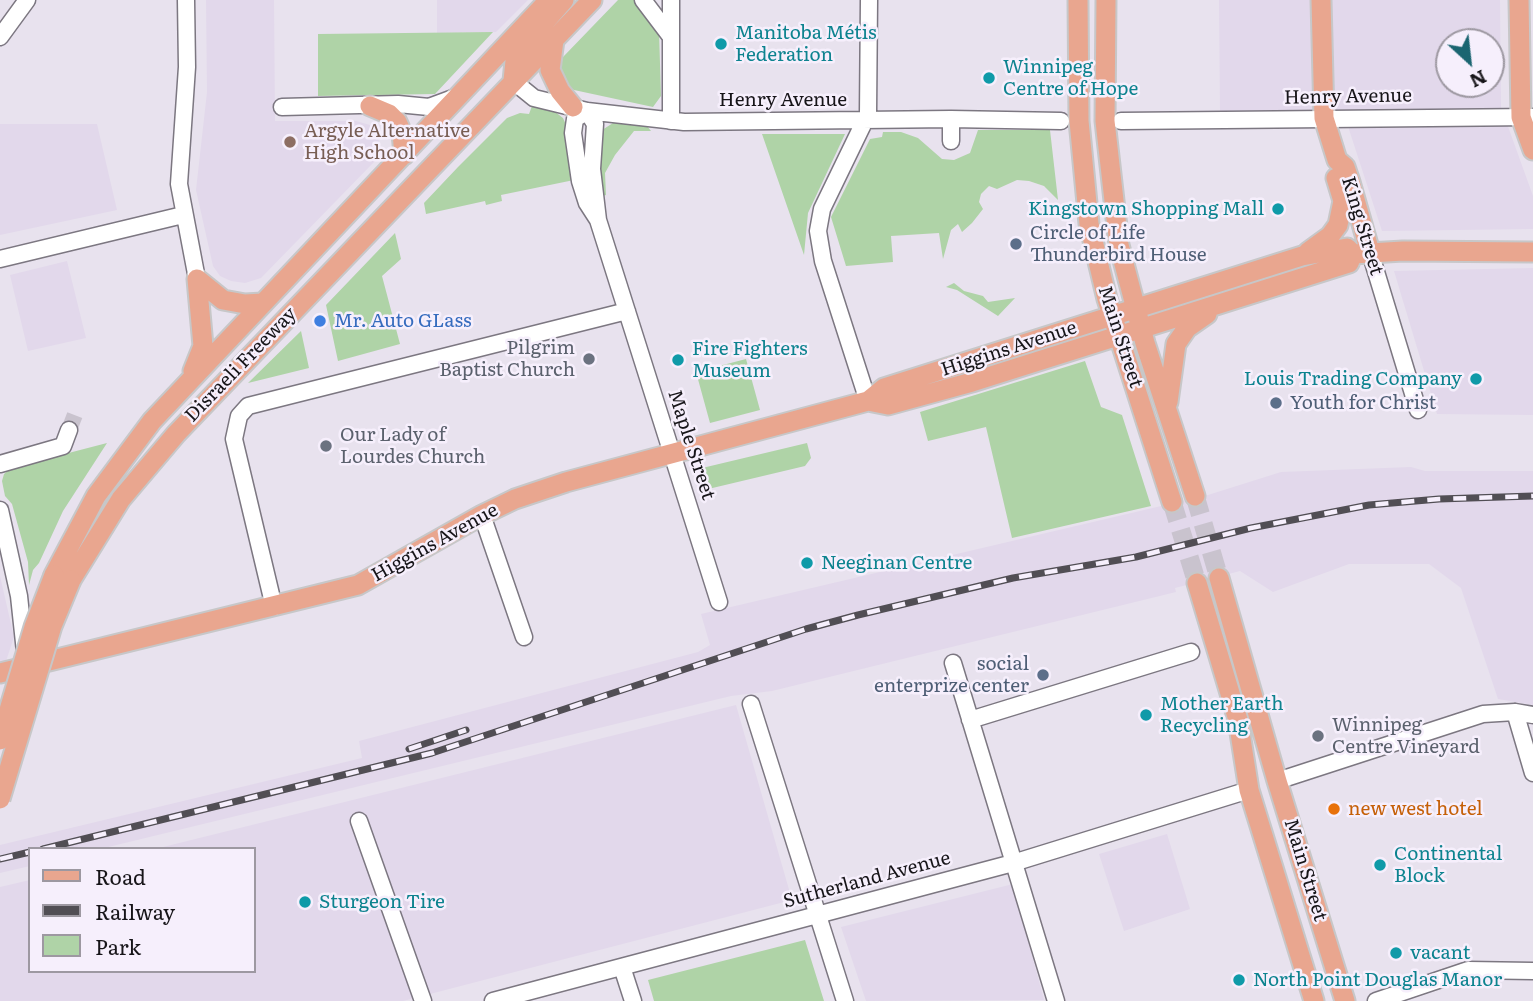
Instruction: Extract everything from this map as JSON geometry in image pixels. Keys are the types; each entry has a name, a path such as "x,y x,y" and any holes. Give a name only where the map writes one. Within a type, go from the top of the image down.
{"main road":[{"name":"Disraeli Freeway","path":"0,799 52,626 78,526 110,474 190,379 549,0"},
{"path":"513,81 515,61 521,49 564,0"},
{"name":"Disraeli Freeway","path":"0,740 34,627 63,577 121,499 158,454 592,0"},
{"name":"Main Street","path":"1078,0 1079,121 1085,196 1094,247 1172,502"},
{"name":"Main Street","path":"1105,0 1105,121 1119,245 1141,329 1195,496"},
{"name":"King Street","path":"1321,0 1324,118 1337,160 1345,167 1350,182 1361,253"},
{"path":"1519,0 1527,117 1533,150"},
{"path":"554,40 550,71 554,82 580,109"},
{"path":"370,106 382,110 397,122 402,133 404,155"},
{"path":"1302,256 1322,243 1338,225 1343,201 1334,171 1337,160"},
{"name":"Higgins Avenue","path":"0,673 358,585 381,575 482,515 515,499 566,482 867,401 884,388 1302,256 1347,248 1361,253 1533,252"},
{"name":"Higgins Avenue","path":"867,401 888,405 910,399 1349,263 1361,253"},
{"path":"197,279 223,300 245,304 263,303"},
{"path":"190,379 203,346 197,279"},
{"path":"1168,410 1171,364 1176,344 1187,328 1222,303"},
{"name":"Main Street","path":"1219,578 1277,781 1345,1001"},
{"name":"Main Street","path":"1197,583 1238,720 1249,790 1314,1001"}],"street":[{"path":"0,37 27,0"},
{"path":"186,0 187,67 179,184 197,279"},
{"path":"643,0 671,37"},
{"path":"671,0 671,121"},
{"path":"867,401 823,261 818,231 822,209 866,121 869,106 869,0"},
{"name":"Henry Avenue","path":"513,81 534,98 580,109 671,121 1061,121"},
{"path":"282,107 429,107 456,97"},
{"name":"Maple Street","path":"580,109 595,124 592,169 597,220 719,602"},
{"name":"Henry Avenue","path":"1121,121 1527,117"},
{"path":"951,119 951,141"},
{"path":"0,259 183,215"},
{"name":"King Street","path":"1361,253 1418,410"},
{"path":"274,607 234,439 239,416 248,406 627,311"},
{"path":"0,464 63,446 69,430"},
{"path":"0,510 36,664"},
{"path":"482,515 524,637"},
{"path":"970,720 1191,652"},
{"path":"953,663 1056,1001"},
{"path":"751,704 845,1001"},
{"path":"1514,712 1533,773"},
{"path":"1277,781 1483,714 1514,712 1533,715"},
{"name":"Sutherland Avenue","path":"493,1001 1013,863 1249,790"},
{"path":"359,821 423,1001"},
{"path":"622,967 633,1001"},
{"path":"1376,1001 1468,970 1533,971"}],"shaded area":[{"name":"Argyle Alternative High School","path":"206,0 274,0 275,121 356,121 370,125 378,135 380,149 375,161 261,278 245,283 220,276 213,266 196,190 207,92"},
{"path":"437,0 528,0 496,32 437,33"},
{"path":"1219,0 1500,0 1500,28 1435,28 1435,98 1501,98 1501,107 1533,196 1533,229 1382,231 1343,111 1220,111"},
{"path":"0,124 97,124 117,210 0,235"},
{"path":"67,261 86,338 28,351 10,275"},
{"path":"1533,268 1533,415 1437,414 1394,271"},
{"path":"1411,467 1425,471 1533,471 1533,705 1498,699 1461,588 1429,564 1349,564 1273,592 1240,571 1175,588 1176,592 772,691 731,696 108,847 28,847 28,866 0,873 0,845 362,758 359,741 698,652 710,645 701,614 1208,495 1281,472"},
{"path":"0,576 14,637 0,679"},
{"path":"736,705 792,900 403,1001 0,1001 0,887 28,880 28,973 256,973 256,847 163,847"},
{"path":"1167,834 1190,909 1124,931 1099,854"},
{"path":"1013,884 1044,1000 866,1001 841,927"}],"green space":[{"path":"618,0 636,0 641,11 659,31 661,96 653,107 574,90 567,87 559,71 563,57"},
{"path":"493,32 435,94 318,96 318,34"},
{"path":"532,106 554,111 563,118 568,129 574,180 501,195 502,201 486,205 485,201 426,214 424,203 458,167 507,118 520,113 529,114"},
{"path":"613,123 647,126 651,131 634,131 615,155 605,173 606,195 603,196 599,191 599,132"},
{"path":"978,130 1050,130 1058,200 1044,186 1029,181 1017,180 997,189 989,186 981,194 979,202 983,209 972,223 962,232 958,224 951,230 943,259 939,233 891,236 893,262 846,266 831,217 870,139 882,137 883,132 901,132 918,138 942,159 954,160 970,153"},
{"path":"762,134 845,134 808,213 804,255"},
{"path":"395,233 401,259 382,276 400,344 338,361 326,305"},
{"path":"954,283 964,291 983,296 988,302 1015,298 998,316 957,290 946,287"},
{"path":"301,331 309,368 248,383"},
{"path":"746,359 760,410 710,423 696,372"},
{"path":"1085,361 1101,407 1122,415 1151,506 1012,538 986,427 928,441 920,412"},
{"path":"107,443 63,511 39,563 33,570 29,585 28,562 12,504 5,496 2,481 4,474 11,468"},
{"path":"807,443 811,458 805,466 704,490 698,469"},
{"path":"805,940 824,1001 654,1001 648,980"}],"tunnel":[{"path":"69,430 76,412"},
{"path":"1195,496 1219,578"},
{"path":"1172,502 1197,583"}],"railway":[{"path":"51,847 432,753 806,629 1013,578 1136,557 1251,528 1369,505 1439,499 1533,496"},
{"path":"409,749 466,730"},
{"path":"0,859 28,852"}],"place":[{"name":"Manitoba Métis Federation","path":"721,44"},
{"name":"Winnipeg Centre of Hope","path":"989,78"},
{"name":"Argyle Alternative High School","path":"290,142"},
{"name":"Kingstown Shopping Mall","path":"1278,209"},
{"name":"Circle of Life Thunderbird House","path":"1016,244"},
{"name":"Mr. Auto GLass","path":"320,321"},
{"name":"Pilgrim Baptist Church","path":"589,359"},
{"name":"Fire Fighters Museum","path":"678,360"},
{"name":"Louis Trading Company","path":"1476,379"},
{"name":"Youth for Christ","path":"1276,403"},
{"name":"Our Lady of Lourdes Church","path":"326,446"},
{"name":"Neeginan Centre","path":"807,563"},
{"name":"social enterprize center","path":"1043,675"},
{"name":"Mother Earth Recycling","path":"1146,715"},
{"name":"Winnipeg Centre Vineyard","path":"1318,736"},
{"name":"new west hotel","path":"1334,809"},
{"name":"Continental Block","path":"1380,865"},
{"name":"Sturgeon Tire","path":"305,902"},
{"name":"vacant","path":"1396,953"},
{"name":"North Point Douglas Manor","path":"1239,980"}]}
